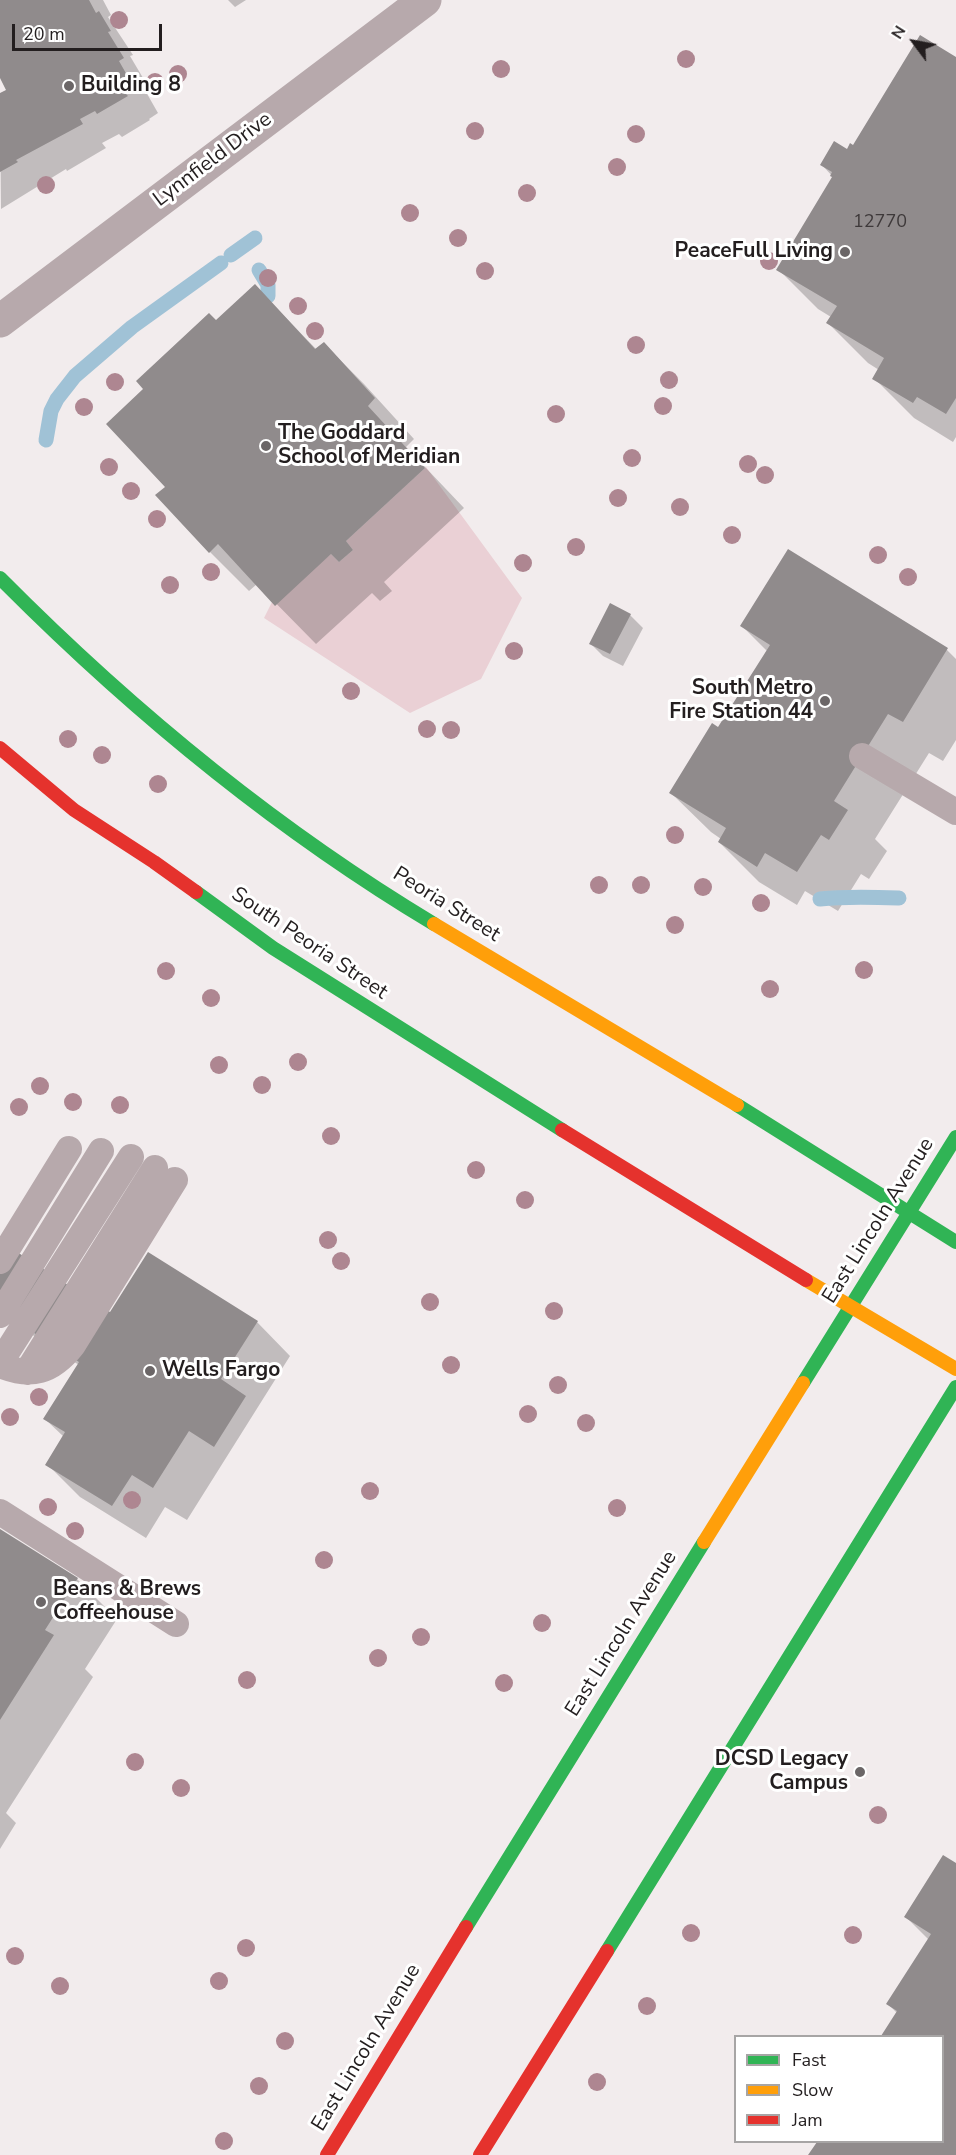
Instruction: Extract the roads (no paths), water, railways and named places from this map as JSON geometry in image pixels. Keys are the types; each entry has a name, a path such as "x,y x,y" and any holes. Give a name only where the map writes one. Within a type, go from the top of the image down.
{"main road":[{"name":"Peoria Street","path":"0,578 60,639 138,709 237,790 320,850 466,942 910,1212"},
{"name":"South Peoria Street","path":"0,748 74,810 154,862 273,948 407,1034 850,1307"},
{"name":"East Lincoln Avenue","path":"327,2155 476,1910 956,1137"},
{"path":"910,1212 956,1242"},
{"path":"850,1307 956,1369"},
{"path":"480,2155 956,1386"}],"street":[{"name":"Lynnfield Drive","path":"0,321 425,0"}],"lane":[{"path":"862,756 956,812"},
{"path":"0,1261 69,1149"},
{"path":"0,1315 101,1151"},
{"path":"131,1157 0,1364 15,1371 39,1371 63,1358 73,1346 165,1174"},
{"path":"0,1512 176,1624"}],"waterway":[{"path":"231,255 255,238"},
{"path":"46,440 51,411 57,399 75,376 132,327 221,263"},
{"path":"259,270 268,285 268,296"},
{"path":"820,899 899,898"}],"place":[{"name":"Building 8","path":"69,86"},
{"name":"PeaceFull Living","path":"845,252"},
{"name":"The Goddard School of Meridian","path":"266,446"},
{"name":"South Metro Fire Station 44","path":"825,701"},
{"name":"Wells Fargo","path":"150,1371"},
{"name":"Beans & Brews Coffeehouse","path":"41,1602"},
{"name":"DCSD Legacy Campus","path":"860,1772"}]}
